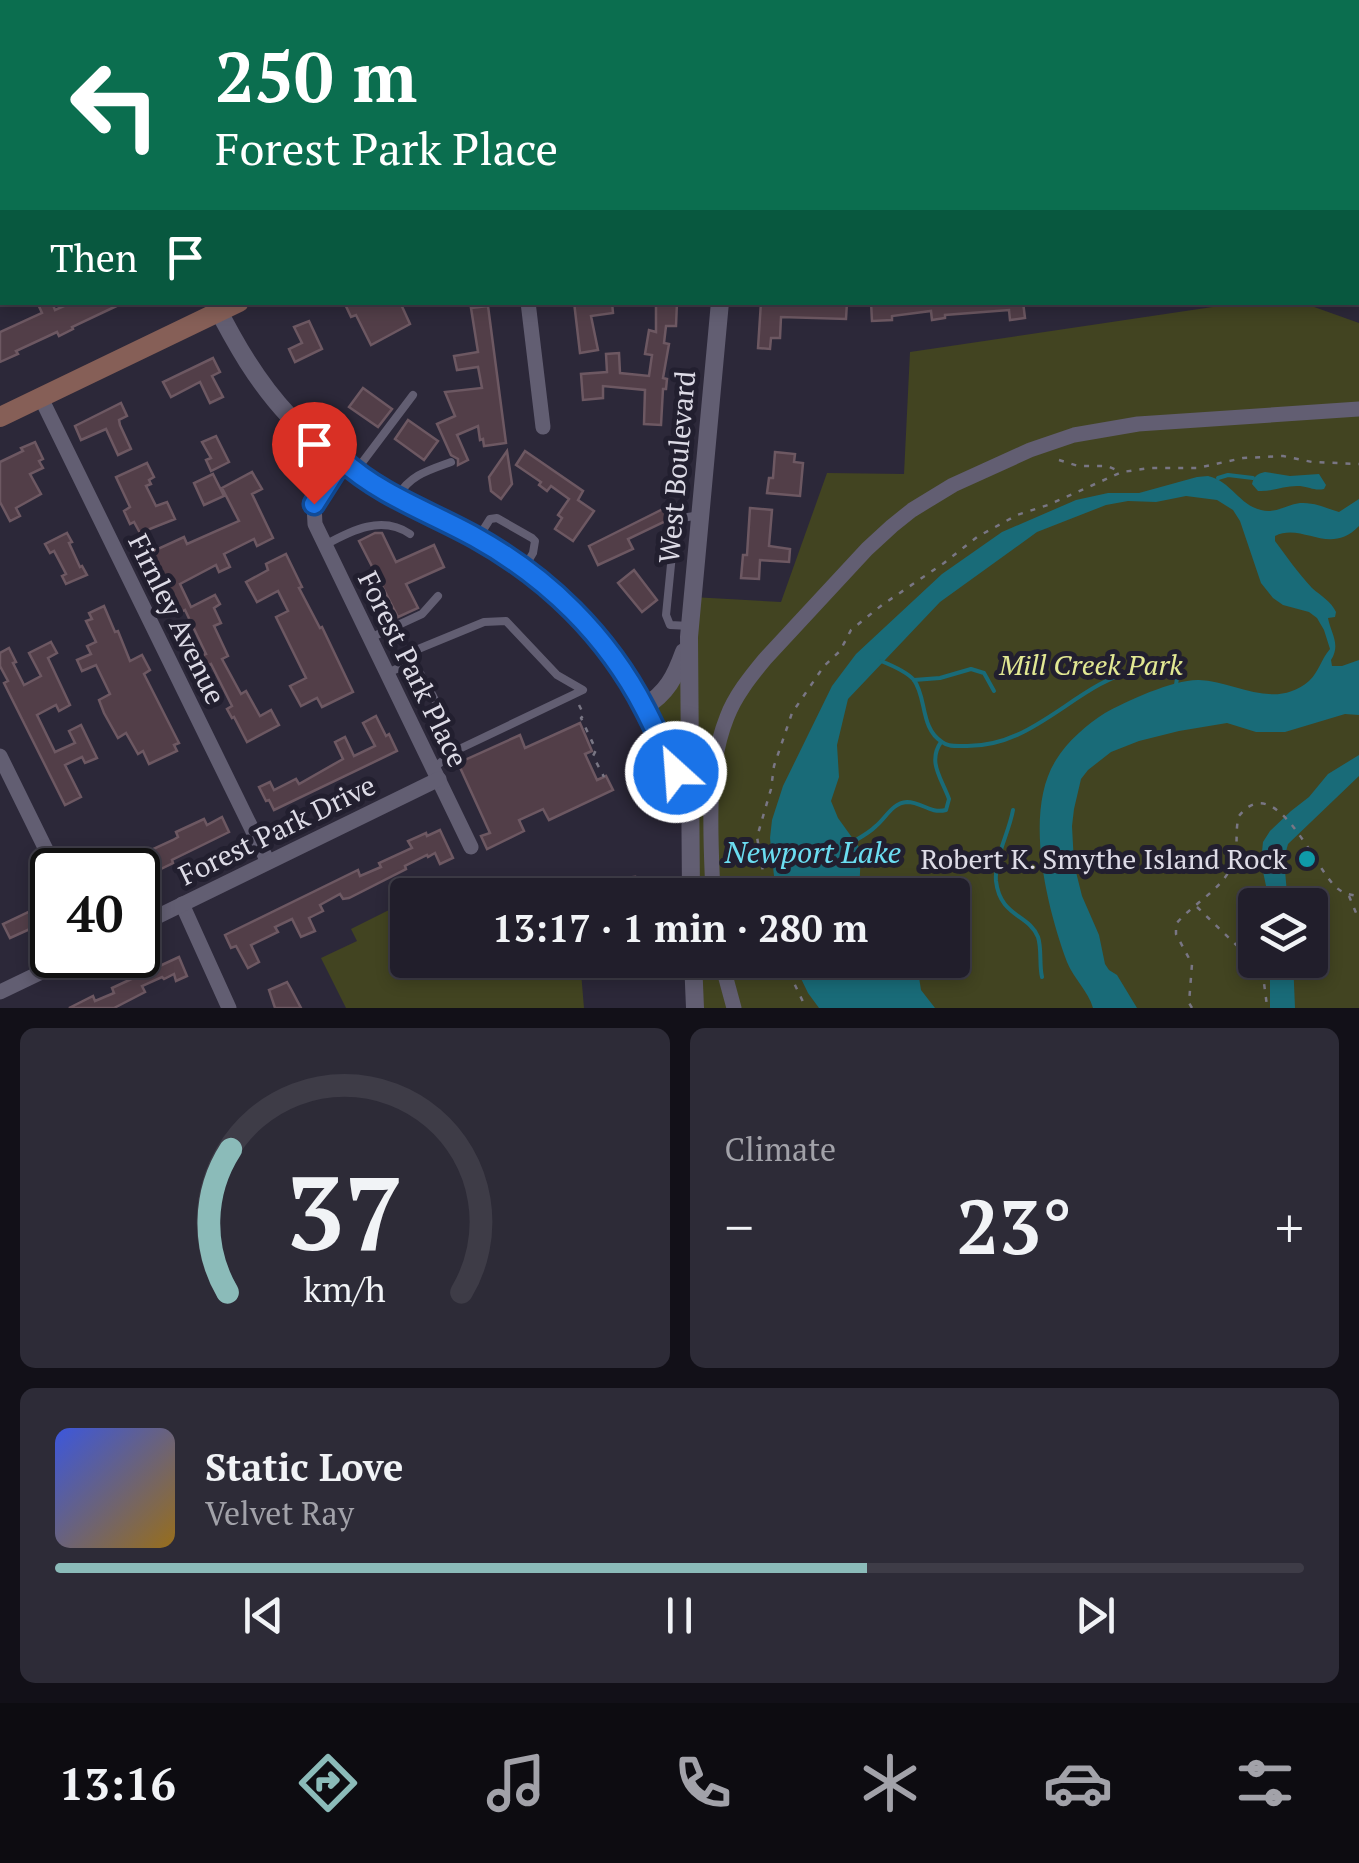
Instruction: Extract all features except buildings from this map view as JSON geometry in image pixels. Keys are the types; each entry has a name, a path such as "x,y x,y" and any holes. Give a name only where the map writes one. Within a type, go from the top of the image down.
{"main road":[{"path":"0,417 216,307"}],"street":[{"path":"528,305 543,427"},
{"name":"West Boulevard","path":"691,878 690,631 720,305"},
{"path":"216,307 241,354 292,419 348,466 398,498 478,538 524,568 571,607 622,671 689,799"},
{"name":"Firnley Avenue","path":"41,398 268,862"},
{"path":"713,878 716,752 728,713 750,677 776,646 868,549 912,510 988,468 1074,434 1138,424 1359,409"},
{"name":"Forest Park Place","path":"348,466 314,504 316,524 471,847"},
{"name":"West Boulevard","path":"644,707 662,696 674,679 690,631"},
{"path":"0,756 45,848"},
{"name":"Forest Park Drive","path":"160,915 437,774"},
{"path":"182,904 229,1008"},
{"path":"0,992 30,978"},
{"path":"694,978 695,1008"},
{"path":"726,978 734,1008"}],"lane":[{"path":"348,466 413,395"},
{"path":"398,498 414,476 451,462"},
{"path":"690,631 670,625 666,614 675,524 682,518 700,515"},
{"path":"478,538 490,520 497,518 532,538 534,552 524,568"},
{"path":"325,544 372,524 400,527 410,534"},
{"path":"670,589 693,592"},
{"path":"370,638 422,614 438,596"},
{"path":"437,774 452,752 584,690 557,674 506,621 484,622 412,652 412,662 428,686 449,733 452,752"},
{"path":"387,673 412,662"}],"path":[{"path":"764,878 757,837 792,713 824,666 840,652 851,630 977,536 1122,472 1196,468 1243,458 1283,456 1359,464"},
{"path":"1059,460 1122,472"},
{"path":"576,705 584,715 596,750 593,756 604,777"},
{"path":"1192,1008 1192,964 1176,924 1220,884 1232,866 1237,822 1243,810 1262,803 1280,812 1331,882 1341,892 1359,896"},
{"path":"1349,895 1359,920"},
{"path":"1196,906 1258,966 1267,1006"},
{"path":"792,978 806,1008"}],"green space":[{"name":"Mill Creek Park","path":"1226,305 1309,305 1359,323 1359,1008 695,1008 694,978 970,978 970,878 691,878 689,799 644,707 674,679 692,597 781,602 827,473 904,474 910,352"},
{"path":"390,910 390,978 582,978 584,1008 346,1008 321,958 357,941 351,929"}],"water":[{"path":"1265,472 1290,476 1319,474 1326,485 1324,489 1294,486 1258,491 1253,481"},
{"name":"Newport Lake","path":"1197,477 1216,479 1253,507 1266,511 1305,503 1339,512 1359,499 1359,526 1348,535 1327,539 1285,533 1275,536 1275,541 1336,612 1335,617 1328,618 1335,644 1332,666 1359,660 1359,715 1345,714 1285,732 1256,732 1227,723 1179,731 1111,752 1081,779 1072,826 1074,864 1105,964 1117,975 1137,1008 1093,1008 1059,940 1046,888 1040,833 1046,781 1056,760 1098,717 1151,692 1199,680 1282,694 1309,681 1330,649 1317,618 1283,605 1261,583 1240,521 1233,510 1217,500 1186,496 1106,505 1037,532 940,602 848,699 837,745 839,777 831,801 861,850 860,878 774,878 770,838 783,786 832,686 856,654 942,574 1002,532 1076,500 1108,493 1139,493"},
{"path":"1359,755 1359,776 1288,844 1284,859 1287,888 1266,888 1261,862 1263,842 1328,774"},
{"path":"801,978 919,978 921,990 935,1008 819,1008"},
{"path":"1270,978 1294,978 1295,1008 1270,1008"}],"waterway":[{"path":"1218,478 1253,478"},
{"path":"881,661 914,680 930,729 942,742 953,746 989,744 1012,737 1093,688 1138,669 1168,669 1177,678 1176,685"},
{"path":"914,680 971,669 984,673 994,691"},
{"path":"856,840 902,803 946,810 949,799 935,757 941,742"},
{"path":"1013,810 997,863 996,881 1003,902 1038,937 1042,977"}],"place":[{"name":"Robert K. Smythe Island Rock","path":"1307,859"}],"route":[{"path":"314,504 342,460 376,486 478,538 541,580 599,638 644,707 676,772"}]}
